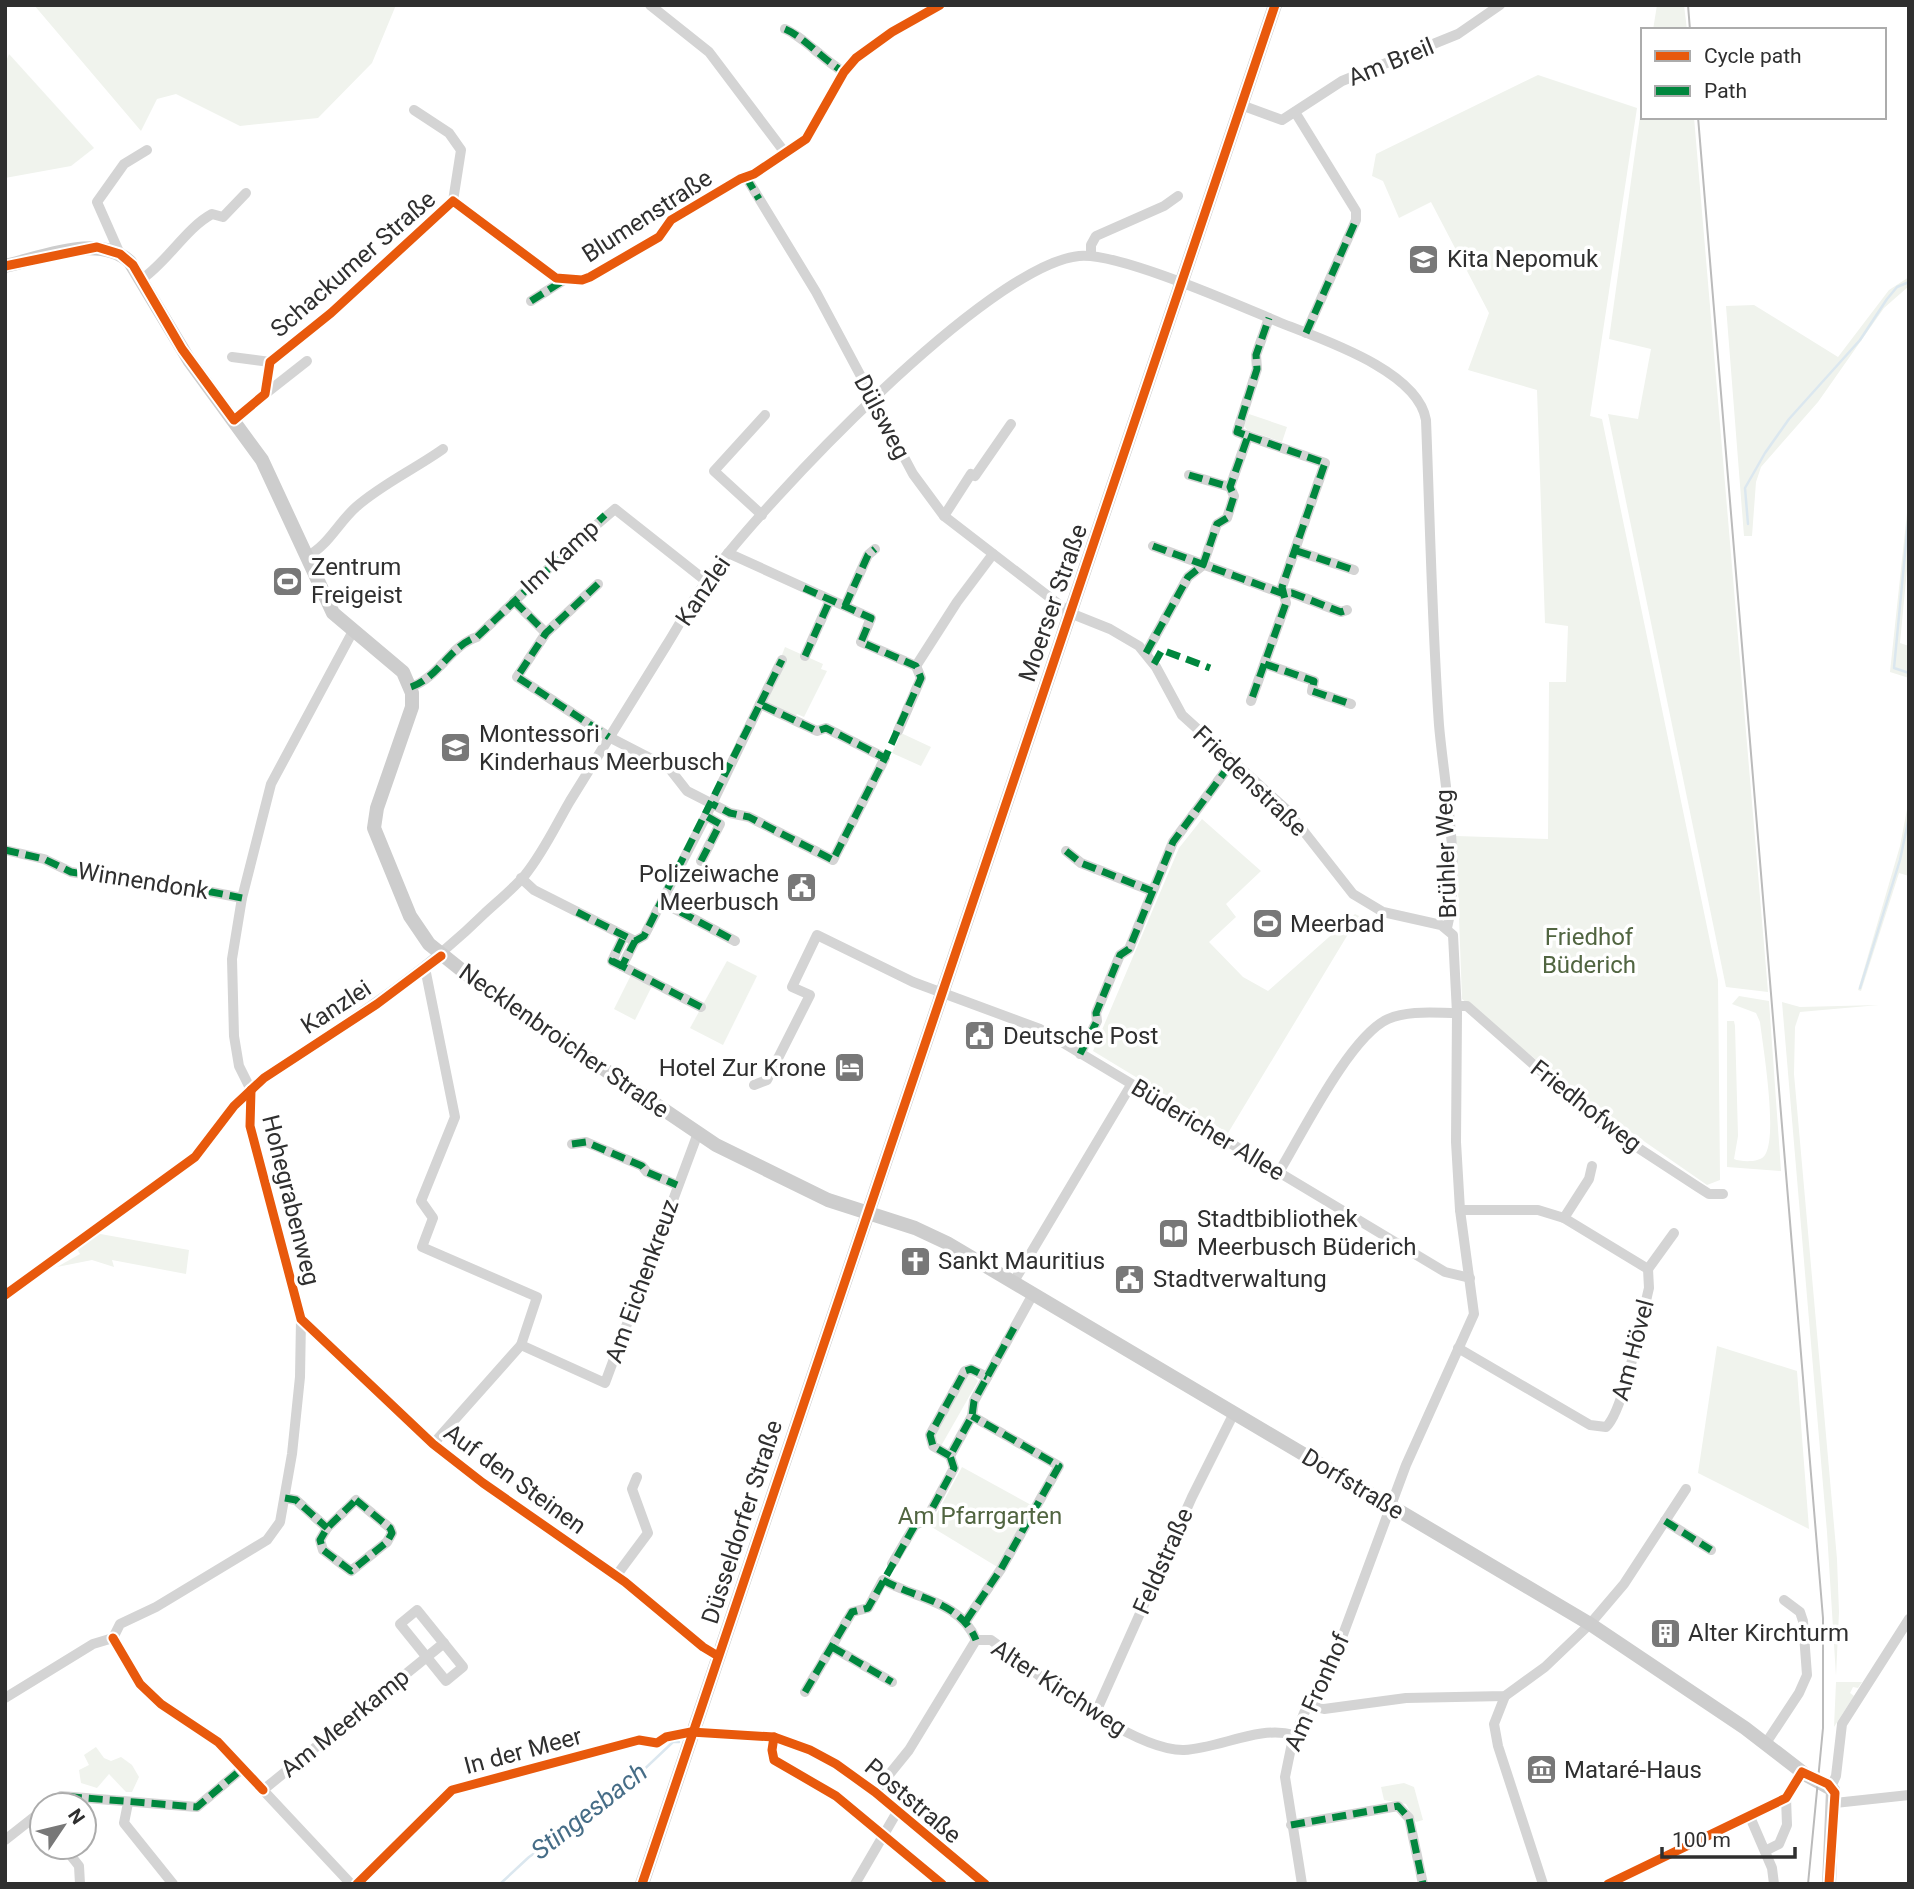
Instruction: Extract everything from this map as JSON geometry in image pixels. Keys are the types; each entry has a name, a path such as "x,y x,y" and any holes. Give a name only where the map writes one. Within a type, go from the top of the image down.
{"main road":[{"name":"Moerser Straße","path":"867,1214 1275,5"},
{"path":"5,266 97,247 120,254 130,262 196,370 270,474 333,614 395,663 411,687"},
{"name":"Necklenbroicher Straße","path":"411,687 412,706 377,808 374,828 410,916 441,956 484,988 737,1157 867,1214"},
{"name":"Dorfstraße","path":"867,1214 923,1231 1590,1624 1766,1743 1802,1772 1827,1785"},
{"name":"Düsseldorfer Straße","path":"642,1884 867,1214"},
{"path":"1827,1785 1835,1803 1829,1884"}],"street":[{"path":"650,5 709,52 786,154"},
{"name":"Blumenstraße","path":"453,201 556,278 582,280 593,276 659,237 671,220 786,154 806,139 844,72 856,58 892,32 940,5"},
{"name":"Am Breil","path":"1241,105 1282,120 1342,81 1458,34 1500,5"},
{"path":"785,29 799,35 822,59 844,72"},
{"name":"Schackumer Straße","path":"232,357 250,362 270,362 331,313 453,201 463,158 461,150 449,133 414,110"},
{"path":"1295,112 1356,211 1356,220 1307,333"},
{"path":"120,254 97,202 119,169 146,150"},
{"name":"Dülsweg","path":"746,177 816,292 913,474 944,516 1070,613"},
{"path":"142,279 171,255 202,220 212,214 223,217 246,193"},
{"path":"1091,255 1091,245 1096,236 1164,206 1178,196"},
{"name":"Kanzlei","path":"251,1090 264,1078 345,1026 441,956 521,878 706,581 762,515 873,398 961,322 1045,265 1091,255 1181,284"},
{"name":"Blumenstraße","path":"531,301 564,280"},
{"name":"Brühler Weg","path":"1181,284 1307,333 1390,373 1418,397 1425,412 1439,725 1450,849 1452,908 1447,928 1454,941 1457,1009 1456,1142 1460,1210 1474,1314 1406,1465 1392,1507"},
{"path":"1251,701 1286,603 1282,587 1297,551 1325,463 1237,432 1257,369 1256,355 1269,318"},
{"name":"Schackumer Straße","path":"234,420 307,361"},
{"name":"Schackumer Straße","path":"265,394 270,362"},
{"path":"762,515 714,471 765,415"},
{"path":"944,516 971,474 975,476 1011,424"},
{"path":"1146,653 1188,577 1203,565 1217,524 1227,518 1234,496 1230,487 1248,436"},
{"path":"306,557 323,547 344,518 371,495 443,449"},
{"path":"1189,475 1230,487"},
{"name":"Im Kamp","path":"411,687 429,678 615,509 706,581"},
{"path":"1153,546 1284,594 1292,593 1341,612 1348,610"},
{"path":"845,606 868,555 875,549"},
{"path":"1297,551 1354,570"},
{"path":"729,553 871,618 861,642 916,666 921,678 898,731"},
{"path":"916,666 957,602 993,554"},
{"path":"1187,559 1184,568 1188,577"},
{"name":"Im Kamp","path":"514,601 546,633 598,584"},
{"path":"805,656 830,600"},
{"name":"Friedenstraße","path":"1070,613 1128,637 1146,653 1182,715 1287,810 1340,879 1364,902 1382,912 1447,928"},
{"name":"Hohegrabenweg","path":"5,1698 93,1644 113,1638 120,1625 156,1607 267,1539 280,1522 300,1377 301,1319 250,1126 251,1090 239,1066 232,998 232,959 242,898 271,784 353,631"},
{"path":"546,633 517,677 609,737 669,768 687,791 730,813 749,817 834,860 886,758 826,728 817,731 760,704"},
{"path":"622,966 635,941 644,936 662,902 782,660"},
{"path":"1265,664 1314,681 1312,691 1351,704"},
{"path":"1080,1054 1097,1021 1096,1013 1120,955 1129,949 1173,842 1232,762"},
{"path":"701,861 720,824 706,816"},
{"name":"Winnendonk","path":"5,850 44,859 71,872 142,884 161,882 242,898"},
{"path":"1066,851 1082,863 1152,891"},
{"path":"521,878 534,890 635,941"},
{"path":"662,902 735,941"},
{"name":"Büdericher Allee","path":"754,1085 767,1080 810,995 792,987 817,935 941,993 1021,1020 1445,1272 1470,1279"},
{"path":"624,936 611,961 701,1007"},
{"path":"425,968 455,1117 421,1201 433,1218 422,1247 537,1297 521,1345 433,1444"},
{"name":"Friedhofweg","path":"1457,1009 1467,1006 1600,1123 1709,1194 1723,1194"},
{"path":"1279,1172 1364,1035 1388,1019 1401,1015 1457,1009"},
{"path":"1013,1283 1131,1085"},
{"name":"Am Eichenkreuz","path":"521,1345 605,1383 698,1133"},
{"path":"572,1144 586,1142 642,1166 647,1172 677,1185"},
{"path":"1564,1218 1589,1179 1592,1166"},
{"name":"Am Hövel","path":"1460,1210 1538,1210 1564,1218 1648,1269"},
{"name":"Am Hövel","path":"1458,1348 1590,1425 1606,1427 1620,1402 1649,1288 1648,1269 1674,1233"},
{"path":"950,1456 972,1416 974,1401 1033,1294"},
{"name":"Auf den Steinen","path":"301,1319 433,1444 616,1576 718,1656"},
{"path":"892,1564 915,1525 926,1520 954,1468 950,1456 933,1446 930,1436 965,1371 971,1369 987,1377"},
{"name":"Feldstraße","path":"1096,1712 1197,1487 1234,1413"},
{"path":"805,1692 852,1612 868,1608 883,1580 904,1592 925,1596 966,1621 1001,1569 1059,1466 972,1416"},
{"path":"616,1576 648,1533 632,1489 637,1477"},
{"path":"1543,1884 1498,1746 1494,1724 1505,1696 1545,1667 1590,1624 1624,1584 1686,1489"},
{"path":"285,1498 296,1500 327,1528"},
{"path":"356,1500 390,1528 391,1534 387,1542 351,1571 345,1569 320,1546 321,1534 327,1528 356,1500"},
{"name":"Am Fronhof","path":"1302,1884 1285,1777 1294,1735 1308,1705 1328,1675 1392,1507"},
{"path":"1665,1521 1712,1550"},
{"path":"1766,1743 1799,1693 1807,1675 1803,1621 1800,1612 1784,1600"},
{"name":"Am Meerkamp","path":"417,1610 444,1643 463,1667 446,1681 400,1624 417,1610"},
{"path":"1827,1785 1836,1776 1842,1724 1909,1619"},
{"name":"Alter Kirchweg","path":"966,1621 976,1640 991,1640 1088,1709 1136,1738 1160,1747 1183,1750 1275,1731 1294,1735"},
{"path":"113,1638 140,1684 161,1704 218,1742 351,1884"},
{"path":"875,1792 909,1750 976,1640"},
{"name":"Am Meerkamp","path":"263,1790 444,1643"},
{"path":"832,1647 892,1682"},
{"path":"1308,1705 1324,1709 1406,1698 1505,1696"},
{"name":"Poststraße","path":"691,1732 774,1737 836,1764 875,1792 985,1884"},
{"name":"In der Meer","path":"357,1884 452,1790 639,1740 657,1743 672,1735 691,1732"},
{"name":"Poststraße","path":"774,1737 774,1760 836,1796 942,1884"},
{"path":"98,1800 197,1807 243,1768"},
{"path":"1608,1884 1786,1798 1802,1772"},
{"path":"1835,1803 1909,1795"},
{"path":"1765,1851 1779,1844 1787,1825 1786,1798"},
{"path":"128,1803 124,1824 173,1884"},
{"path":"1291,1825 1398,1806 1409,1818 1423,1884"},
{"path":"855,1884 897,1812"},
{"path":"1750,1817 1765,1851 1774,1884"},
{"path":"5,1840 28,1824"},
{"path":"75,1861 79,1866 80,1884"}],"green space":[{"path":"34,5 396,5 372,63 318,118 240,126 176,94 157,99 141,131"},
{"path":"1657,5 1684,5 1687,28 1653,28"},
{"path":"9,54 94,148 71,166 5,178 5,64"},
{"name":"Friedhof Büderich","path":"1538,75 1637,108 1590,416 1602,419 1718,980 1720,1180 1707,1185 1589,1103 1462,999 1456,836 1548,839 1549,682 1566,682 1568,626 1545,623 1537,390 1468,370 1489,313 1431,202 1399,218 1383,181 1372,176 1376,154"},
{"path":"1641,109 1641,119 1694,119 1768,992 1726,987 1608,414 1638,419 1651,349 1609,339"},
{"path":"1909,277 1909,286 1884,308 1818,402 1761,467 1756,482 1752,536 1744,536 1726,306 1754,305 1838,357 1889,290"},
{"path":"1249,414 1287,427 1282,442 1247,430 1244,426"},
{"path":"1909,494 1909,548 1900,643 1909,646 1909,678 1890,672"},
{"path":"785,647 823,664 821,669 827,671 804,717 797,714 795,717 763,704"},
{"path":"901,733 931,747 921,766 892,753"},
{"path":"1909,799 1909,876 1899,873 1861,991 1858,990 1900,846"},
{"path":"1202,819 1261,871 1226,904 1236,917 1209,942 1243,977 1268,991 1355,914 1359,916 1228,1133 1093,1051 1179,848"},
{"path":"727,961 757,976 723,1045 690,1028"},
{"path":"631,975 652,986 635,1020 614,1009"},
{"path":"1739,996 1769,1001 1781,1171 1727,1167 1727,1021 1734,1021 1735,1026 1738,1136 1734,1159 1750,1161 1763,1158 1769,1145 1770,1111 1760,1022 1756,1013 1732,1004"},
{"path":"1782,1002 1800,1007 1879,1005 1800,1012 1795,1027 1794,1074 1837,1559 1839,1612 1836,1676 1827,1532"},
{"path":"95,1233 189,1250 186,1274 112,1260 114,1267 92,1260 57,1267 80,1254 76,1247"},
{"path":"1717,1346 1797,1371 1809,1529 1698,1473"},
{"path":"971,1374 978,1381 941,1446 933,1437 967,1375"},
{"name":"Am Pfarrgarten","path":"962,1467 1033,1506 999,1568 930,1526"},
{"path":"1836,1682 1862,1682 1858,1688 1853,1687 1850,1693 1854,1696 1834,1727"},
{"path":"96,1747 104,1758 111,1761 121,1757 132,1765 139,1777 132,1792 126,1792 109,1774 97,1788 81,1783 79,1770 89,1765 84,1755"},
{"path":"1404,1783 1414,1787 1423,1820 1416,1822 1406,1804 1384,1800 1381,1787"}],"waterway":[{"path":"1748,524 1745,488 1765,453 1789,419 1860,340 1897,287 1909,282"},
{"path":"1909,512 1894,668 1909,673"},
{"path":"1860,988 1900,860 1909,817"},
{"name":"Stingesbach","path":"500,1884 529,1857 615,1797 673,1742 679,1742"}],"tram line":[{"path":"1688,5 1690,28"},
{"path":"1698,119 1823,1618 1823,1728 1808,1884"}],"marked path":[{"path":"785,29 844,72"},
{"path":"746,177 759,199"},
{"path":"1306,333 1356,220"},
{"path":"531,301 564,280"},
{"path":"1146,653 1188,577 1203,565 1217,524 1227,518 1234,496 1230,487 1248,436 1237,432 1257,369 1256,355 1269,318"},
{"path":"1248,436 1325,463 1282,587 1286,603 1251,701"},
{"path":"1189,475 1230,487"},
{"path":"411,687 429,677 460,647 477,637 605,515"},
{"path":"1153,546 1284,594 1292,593 1341,612 1347,610"},
{"path":"845,606 868,555 875,549"},
{"path":"1297,551 1354,570"},
{"path":"598,584 546,633 517,677 609,737"},
{"path":"804,588 871,618 861,642 916,666 921,678 885,758"},
{"path":"805,656 830,600"},
{"path":"514,601 546,633"},
{"path":"1154,664 1162,650 1210,668"},
{"path":"760,704 782,660"},
{"path":"1265,664 1314,681 1312,691 1351,704"},
{"path":"635,941 644,936 760,704 817,731 826,728 885,758 833,860 749,817 730,813 712,804"},
{"path":"1080,1054 1097,1021 1096,1013 1120,955 1129,949 1173,842 1232,762"},
{"path":"701,861 720,824 706,816"},
{"path":"5,850 44,859 71,872 142,884 161,882 242,898"},
{"path":"1066,851 1081,863 1152,891"},
{"path":"662,902 735,941"},
{"path":"577,912 635,941 622,966 701,1007"},
{"path":"622,966 612,961 624,936"},
{"path":"572,1144 586,1142 642,1166 647,1172 677,1185"},
{"path":"805,1692 852,1612 868,1608 915,1525 926,1520 954,1468 950,1456 972,1416 974,1401 1014,1328"},
{"path":"950,1456 933,1446 930,1435 965,1371 971,1369 987,1377"},
{"path":"966,1621 1001,1569 1059,1466 972,1416"},
{"path":"285,1498 296,1500 327,1528"},
{"path":"356,1500 390,1528 392,1533 387,1542 351,1571 323,1550 320,1540 327,1528 356,1500"},
{"path":"1665,1521 1711,1550"},
{"path":"883,1580 948,1609 969,1627 976,1640"},
{"path":"832,1647 892,1682"},
{"path":"98,1799 197,1807 243,1768"},
{"path":"1291,1825 1398,1806 1409,1818 1423,1884"}],"cycle path":[{"path":"5,266 97,247 120,254 133,265 182,349 234,420 265,394 270,362 331,313 453,201 556,278 582,280 590,277 659,237 671,220 740,179 754,174 806,139 844,72 856,58 892,32 940,5"},
{"path":"642,1884 1275,5"},
{"path":"5,1295 195,1157 234,1106 264,1078 377,1004 441,956"},
{"path":"251,1090 250,1126 301,1319 433,1444 483,1483 625,1582 703,1647 718,1656"},
{"path":"113,1638 140,1684 161,1704 218,1742 263,1790"},
{"path":"357,1884 452,1790 639,1740 657,1743 666,1737 691,1732 774,1737 810,1750 836,1764 875,1792 985,1884"},
{"path":"774,1737 774,1760 836,1796 942,1884"},
{"path":"1608,1884 1786,1798 1802,1772 1828,1784 1835,1793 1829,1884"}],"place":[{"name":"Kita Nepomuk","path":"1424,259"},
{"name":"Zentrum Freigeist","path":"288,581"},
{"name":"Montessori Kinderhaus Meerbusch","path":"456,748"},
{"name":"Polizeiwache Meerbusch","path":"802,888"},
{"name":"Meerbad","path":"1267,924"},
{"name":"Deutsche Post","path":"980,1036"},
{"name":"Hotel Zur Krone","path":"849,1068"},
{"name":"Stadtbibliothek Meerbusch Büderich","path":"1174,1233"},
{"name":"Sankt Mauritius","path":"915,1261"},
{"name":"Stadtverwaltung","path":"1130,1279"},
{"name":"Alter Kirchturm","path":"1665,1633"},
{"name":"Mataré-Haus","path":"1541,1770"}]}
